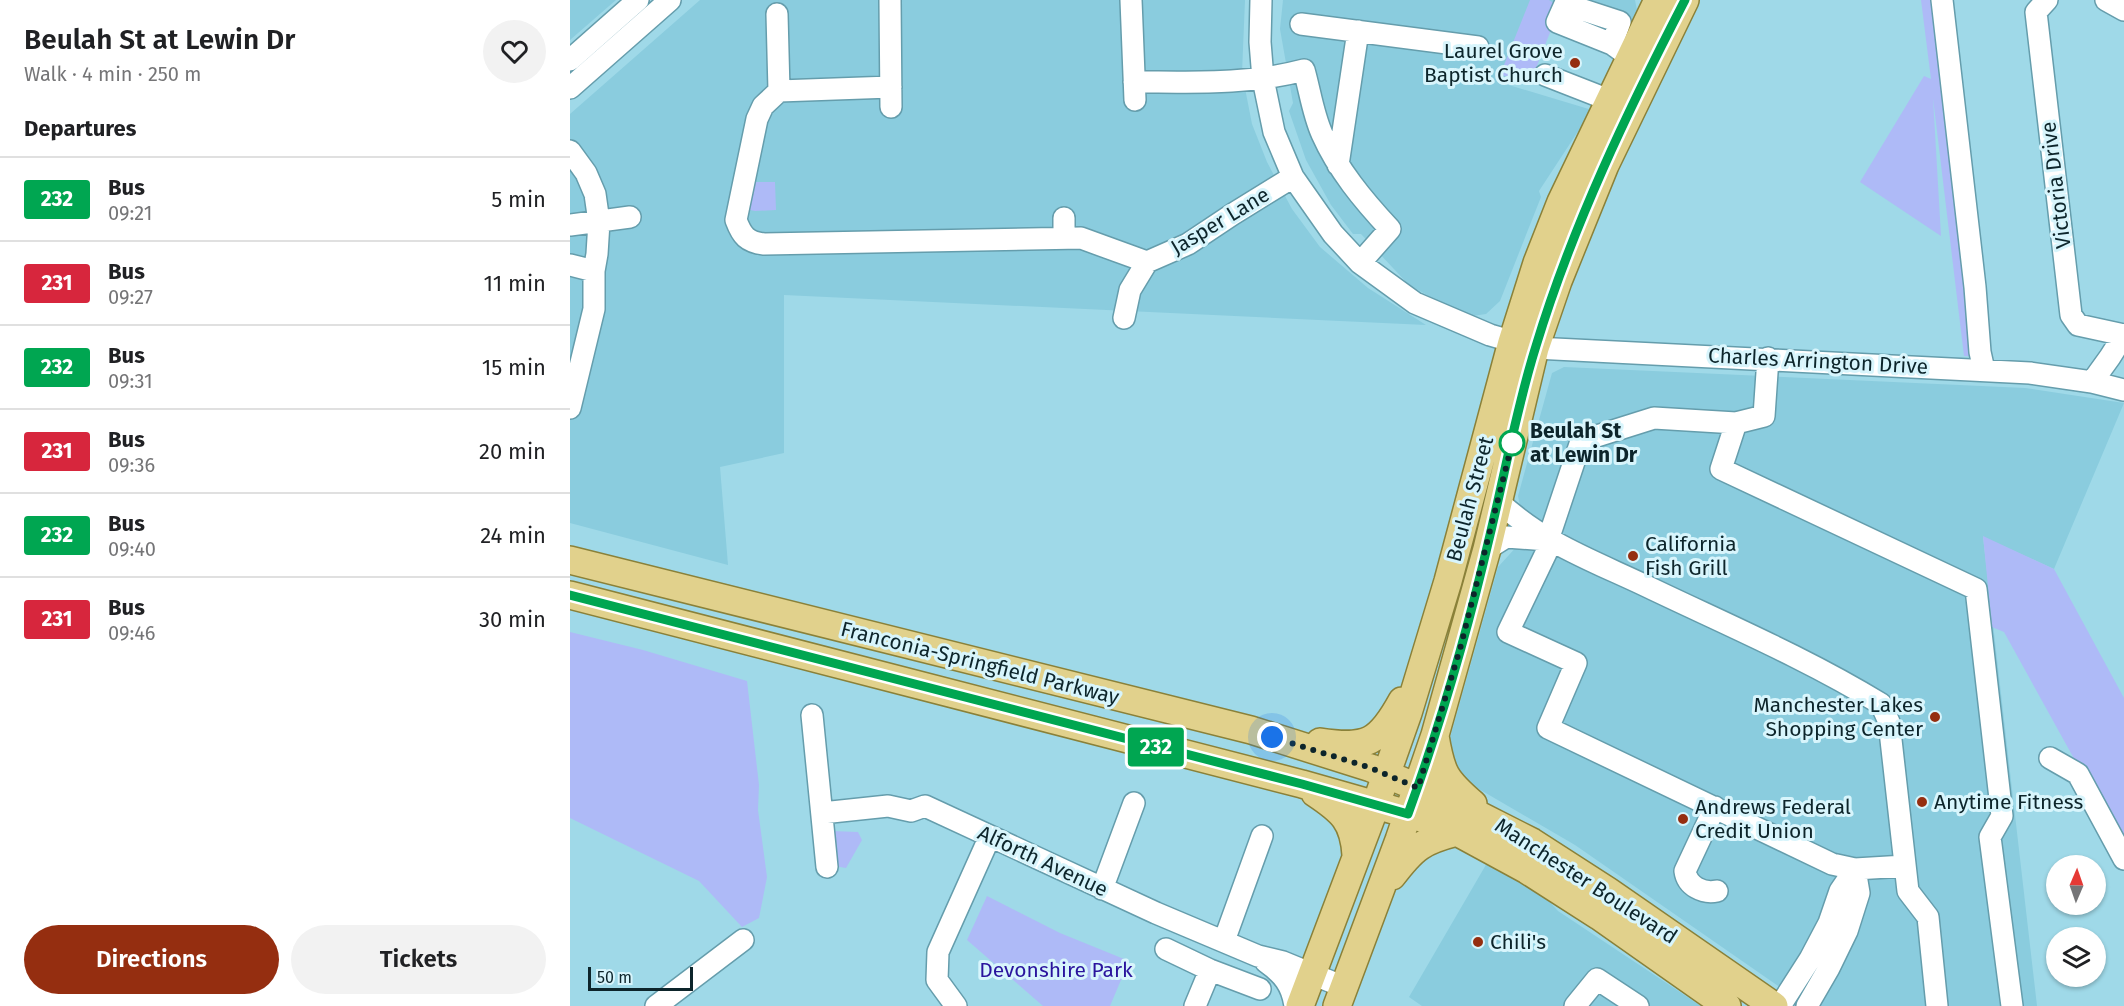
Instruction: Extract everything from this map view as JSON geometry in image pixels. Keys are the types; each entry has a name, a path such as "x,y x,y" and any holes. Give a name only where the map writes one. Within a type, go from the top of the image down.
{"main road":[{"name":"Beulah Street","path":"1340,997 1418,788 1487,549 1498,501 1534,274 1561,202 1609,100 1621,51 1658,0"},
{"name":"Beulah Street","path":"1300,1006 1387,775 1524,345 1557,281 1605,165 1685,0"},
{"name":"Franconia-Springfield Parkway","path":"570,560 1251,730 1387,775"},
{"name":"Franconia-Springfield Parkway","path":"570,595 1376,805"},
{"path":"1251,730 1339,745 1370,740 1388,726 1426,655"},
{"path":"1435,735 1439,759 1448,781 1493,820"},
{"name":"Manchester Boulevard","path":"1387,775 1493,820 1578,870 1774,1006"},
{"path":"1302,784 1345,817 1352,829 1356,855"},
{"name":"Manchester Boulevard","path":"1376,805 1457,832 1512,861 1573,899 1726,1006"},
{"path":"1381,891 1412,850 1436,837 1457,832"}],"street":[{"path":"570,60 638,0"},
{"path":"570,88 670,0"},
{"path":"890,0 891,97 779,91 763,106 757,119 736,220 741,233 754,243 764,244 893,231 1064,228 1081,238 1147,262 1130,290 1124,318"},
{"path":"1131,0 1134,91 1263,79 1304,70 1321,132 1338,165 1364,201 1390,230 1360,263"},
{"name":"Charles Arrington Drive","path":"1261,0 1260,42 1263,79 1275,132 1293,177 1333,234 1360,263 1414,303 1458,323 1524,345 2030,373 2123,389"},
{"path":"1942,0 1975,287 1980,352 1984,370"},
{"name":"Victoria Drive","path":"2047,0 2036,12 2071,315 2078,325 2124,335"},
{"path":"2106,0 2124,10"},
{"path":"777,14 779,91"},
{"path":"1301,24 1478,47"},
{"path":"1338,165 1358,31"},
{"path":"1545,75 1609,100"},
{"path":"570,151 586,173 595,194 598,222 594,309 570,408"},
{"name":"Jasper Lane","path":"1147,262 1188,244 1293,177"},
{"path":"570,225 630,217"},
{"path":"570,265 594,272"},
{"path":"2092,382 2124,335"},
{"path":"2123,389 2124,335"},
{"path":"1768,358 1764,416 1736,423 1654,418 1581,441 1548,540 1546,553 1508,632 1576,663 1548,728 1832,864 1855,869 1905,866"},
{"path":"1736,423 1721,469 1976,589 2002,816 1990,837 2012,1006"},
{"path":"1498,501 1514,516 1548,540 1761,640 1881,704 1889,722 1908,891 1928,917 1937,1006"},
{"path":"1487,549 1506,537 1548,540"},
{"path":"812,715 827,867"},
{"path":"2050,758 2078,774 2124,859"},
{"path":"1102,890 1134,802"},
{"name":"Alforth Avenue","path":"822,813 888,806 911,811 925,806 1102,890 1258,956 1283,962 1312,974 1340,997"},
{"path":"1715,807 1685,871 1686,879 1692,885 1709,893 1717,891"},
{"path":"956,1006 937,980 938,952 990,836"},
{"path":"1224,942 1262,837"},
{"path":"1780,1006 1810,959 1828,923 1840,891 1855,869"},
{"path":"1807,1006 1847,931 1859,893 1855,869"},
{"path":"656,1006 742,940"},
{"path":"1166,949 1210,970 1260,989"},
{"name":"Alforth Avenue","path":"1258,956 1285,978 1293,992 1295,1006"},
{"path":"1195,1006 1210,970"},
{"path":"1575,1006 1597,979 1638,1006"}],"shaded area":[{"path":"570,0 616,0 570,40"},
{"path":"700,0 1245,0 1242,73 1252,124 1267,162 1292,209 1320,247 1368,288 1426,325 784,295 784,453 720,467 728,565 570,523 570,114"},
{"path":"1283,0 1635,0 1638,15 1629,28 1541,4 1502,83 1592,110 1539,191 1541,197 1500,301 1486,314 1472,316 1456,311 1409,285 1361,234 1353,234 1331,205 1306,160 1289,111 1293,103 1280,29"},
{"path":"1564,367 2025,388 2124,403 2054,569 1983,537 2037,1006 1807,1006 1575,845 1460,778 1448,745 1498,567 1519,544 1521,511 1518,496 1552,373"},
{"path":"1487,863 1543,895 1558,911 1701,1006 1422,1006 1409,997"}],"green space":[{"path":"1530,0 1549,0 1560,7 1531,81 1500,75"},
{"path":"1921,0 1949,0 1988,357 1964,356 1933,98 1941,236 1860,182 1924,76 1931,79"},
{"path":"752,182 775,182 776,210 745,209"},
{"path":"1983,536 2054,569 2124,698 2124,849 2004,632 1992,627"},
{"path":"570,632 643,650 747,681 759,785 758,810 767,877 759,918 742,927 699,881 570,818"},
{"path":"831,831 858,832 862,840 846,868 834,866"},
{"name":"Devonshire Park","path":"987,896 1060,933 1129,961 1110,1006 1043,1006 967,940"}],"bus line":[{"name":"232","path":"570,595 1302,784 1408,814 1460,649 1487,549 1535,348 1557,281 1605,165 1685,0"}],"place":[{"name":"Laurel Grove Baptist Church","path":"1575,63"},
{"name":"Beulah St at Lewin Dr","path":"1512,443"},
{"name":"California Fish Grill","path":"1633,556"},
{"name":"Manchester Lakes Shopping Center","path":"1935,717"},
{"name":"Anytime Fitness","path":"1922,802"},
{"name":"Andrews Federal Credit Union","path":"1683,819"},
{"name":"Chili's","path":"1478,942"}],"route":[{"path":"1272,737 1371,768 1418,788 1460,649 1514,436 1512,443"}]}
